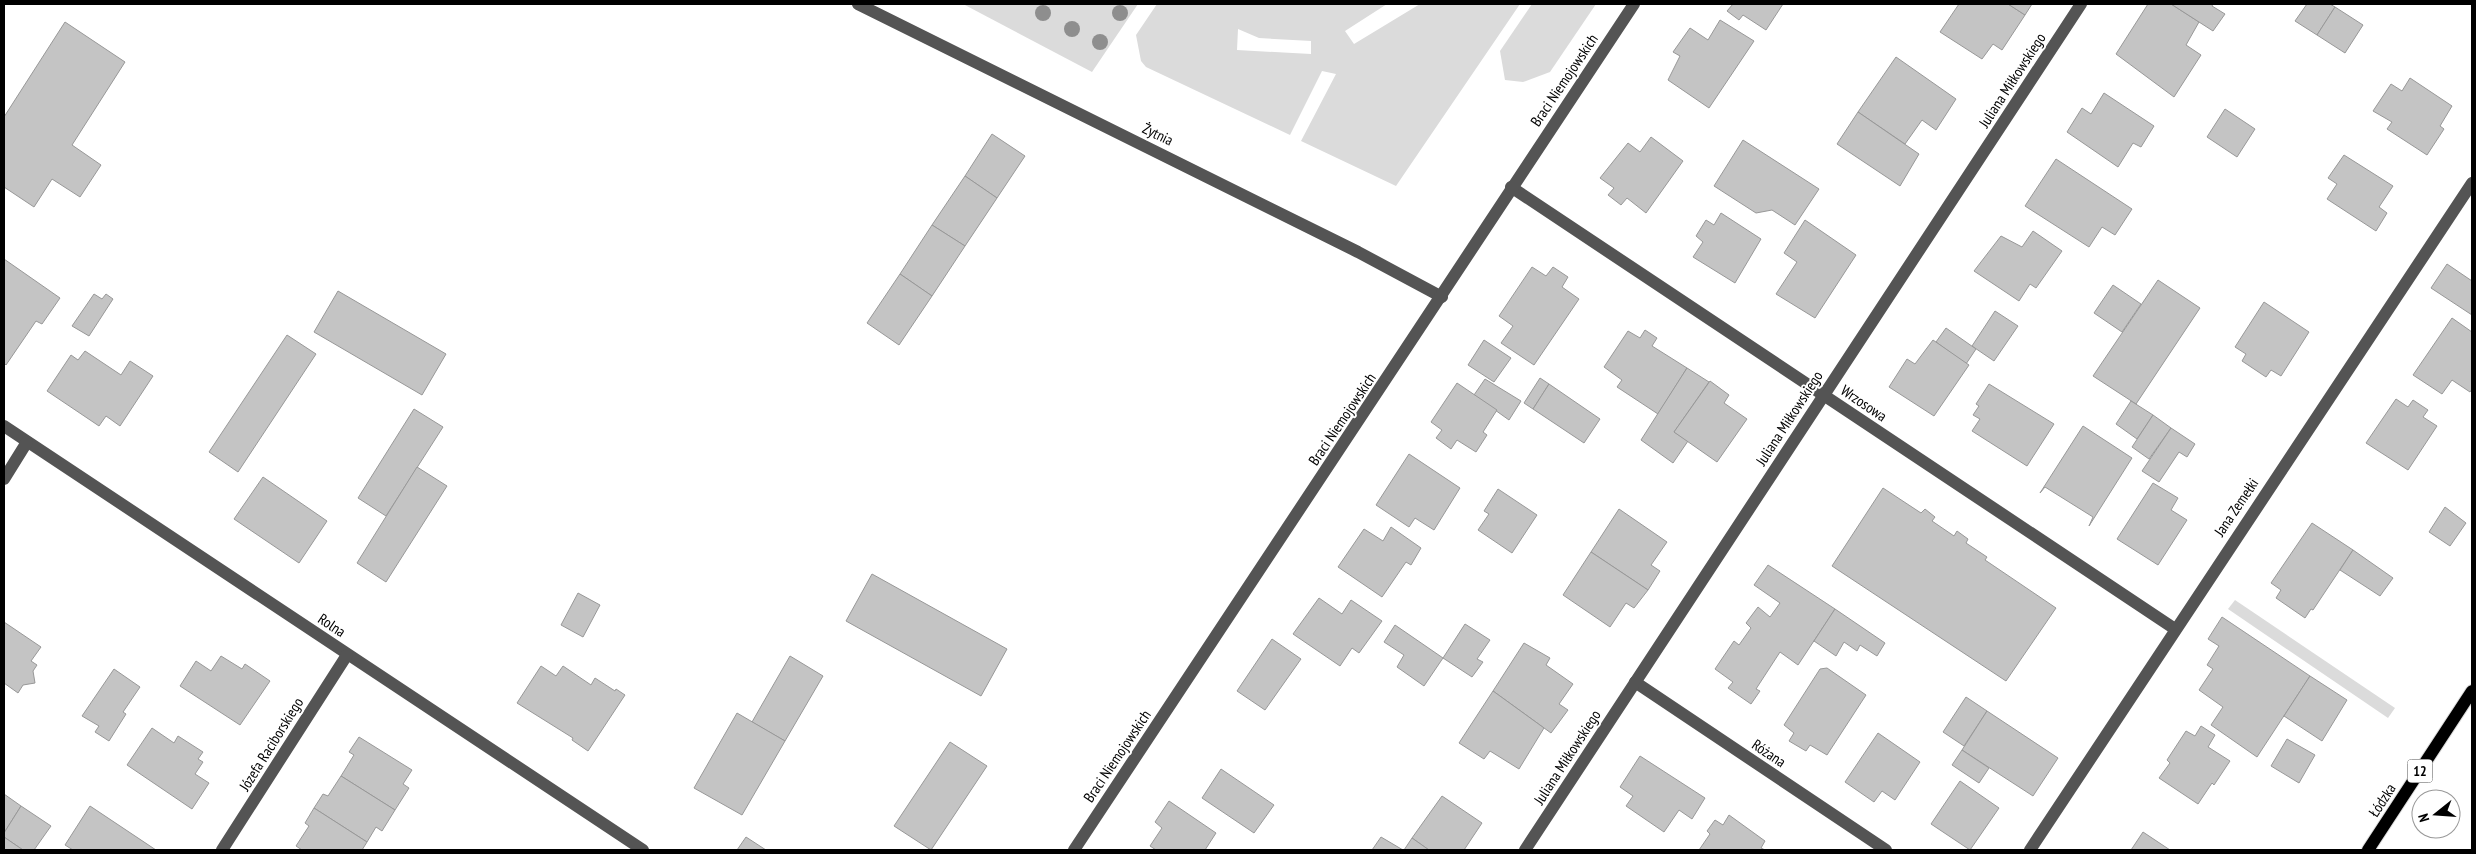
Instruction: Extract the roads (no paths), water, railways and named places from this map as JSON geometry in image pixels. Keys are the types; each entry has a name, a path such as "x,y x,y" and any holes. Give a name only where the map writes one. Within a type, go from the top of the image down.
{"main road":[{"name":"Łódzka","path":"2368,850 2472,691"}],"street":[{"name":"Żytnia","path":"858,4 1358,252 1442,297"},
{"name":"Braci Niemojowskich","path":"1074,850 1442,297 1511,187 1634,4"},
{"name":"Juliana Miłkowskiego","path":"1525,850 2081,4"},
{"name":"Jana Zemełki","path":"2030,850 2472,183"},
{"name":"Wrzosowa","path":"1511,187 2175,629"},
{"name":"Rolna","path":"4,426 643,850"},
{"path":"4,479 27,442"},
{"name":"Józefa Raciborskiego","path":"222,850 347,655"},
{"name":"Różana","path":"1635,682 1886,850"}]}
